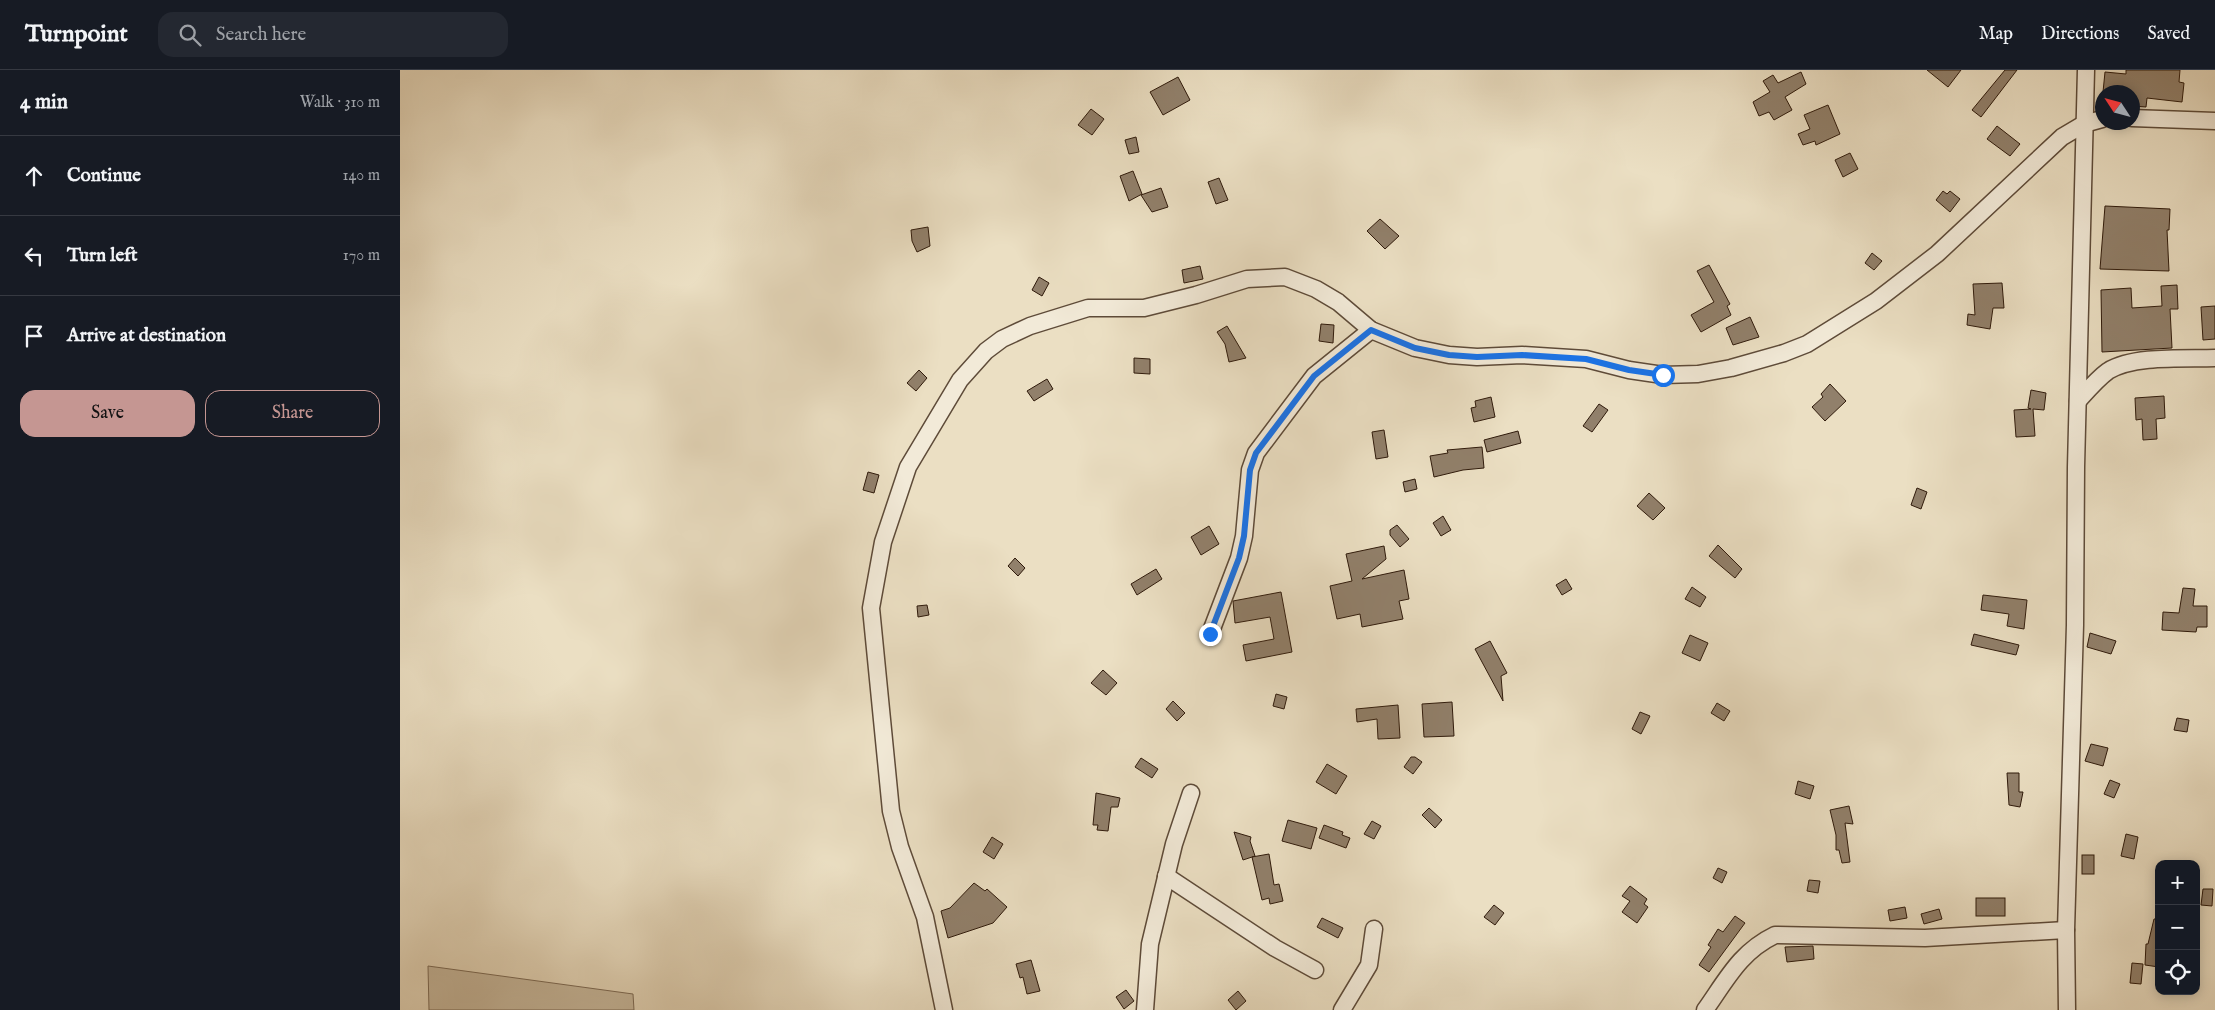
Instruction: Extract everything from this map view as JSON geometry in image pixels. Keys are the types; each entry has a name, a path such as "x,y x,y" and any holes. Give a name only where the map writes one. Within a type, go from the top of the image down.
{"street":[{"path":"2066,1010 2066,930 2075,625 2086,70"},
{"path":"2140,118 2215,121"},
{"path":"944,1010 925,917 900,848 891,811 870,608 883,542 898,492 908,467 960,380 986,351 1002,339 1030,326 1088,308 1144,308 1196,296 1247,279 1285,277 1301,282 1331,298 1371,330 1415,348 1449,355 1477,357 1522,355 1586,359 1629,370 1663,375 1698,374 1757,361 1807,344 1876,301 1937,254 2062,137 2084,124 2095,121"},
{"path":"1210,634 1239,558 1244,536 1250,470 1256,453 1314,376 1371,330"},
{"path":"2078,401 2107,372 2122,364 2170,359 2215,358"},
{"path":"1145,1010 1150,944 1174,844 1191,793"},
{"path":"1166,876 1276,948 1315,970"},
{"path":"1342,1010 1369,965 1374,929"},
{"path":"1705,1010 1744,956 1756,944 1775,935 1925,938 2066,930"}],"shaded area":[{"path":"428,966 633,994 634,1010 429,1010"}],"building":[{"path":"1927,70 1961,70 1948,87"},
{"path":"2005,70 2017,70 1981,117 1972,110"},
{"path":"2126,70 2180,70 2179,82 2184,83 2182,102 2147,98 2146,107 2140,107 2140,85 2104,85 2105,72 2126,74"},
{"path":"1801,72 1806,84 1785,97 1792,110 1774,120 1769,112 1759,116 1753,102 1770,92 1763,81 1773,75 1778,83"},
{"path":"1178,77 1190,100 1163,115 1150,92"},
{"path":"1828,105 1840,134 1816,145 1815,141 1803,145 1798,134 1810,129 1804,115"},
{"path":"1091,109 1104,119 1092,135 1078,125"},
{"path":"1997,126 2020,144 2010,156 1987,139"},
{"path":"1136,137 1139,152 1129,154 1125,140"},
{"path":"1850,153 1858,169 1843,177 1835,160"},
{"path":"1133,171 1142,194 1129,201 1120,176"},
{"path":"1219,178 1228,200 1216,204 1208,182"},
{"path":"1161,188 1168,207 1152,212 1141,195"},
{"path":"1943,191 1947,194 1950,191 1960,199 1950,212 1936,200"},
{"path":"2105,206 2170,209 2169,230 2167,230 2169,271 2100,269"},
{"path":"1380,219 1399,236 1385,249 1367,231"},
{"path":"928,227 930,246 917,252 912,241 911,230"},
{"path":"1872,253 1882,261 1874,270 1865,263"},
{"path":"1709,265 1730,304 1727,306 1731,315 1701,332 1691,315 1714,302 1697,271"},
{"path":"1200,266 1203,279 1184,283 1182,270"},
{"path":"1039,277 1049,283 1042,296 1032,290"},
{"path":"2002,283 2004,308 1993,308 1990,329 1967,325 1968,314 1975,315 1973,284"},
{"path":"2177,285 2178,309 2170,309 2172,348 2102,352 2101,290 2131,288 2132,308 2162,306 2161,286"},
{"path":"2215,306 2215,339 2203,340 2201,307"},
{"path":"1750,317 1759,337 1733,345 1726,328"},
{"path":"1321,324 1334,325 1333,343 1319,341"},
{"path":"1227,326 1246,358 1229,362 1225,344 1217,332"},
{"path":"1134,358 1150,359 1150,374 1134,373"},
{"path":"919,370 927,378 916,391 907,383"},
{"path":"1047,379 1053,389 1034,401 1027,391"},
{"path":"1830,384 1846,401 1825,421 1812,407 1823,397 1821,394"},
{"path":"2031,390 2046,393 2044,410 2033,409 2035,436 2016,437 2014,410 2031,409 2028,408"},
{"path":"2164,396 2165,418 2156,419 2157,439 2143,440 2142,419 2136,420 2135,398"},
{"path":"1491,397 1495,417 1474,422 1471,408 1476,407 1475,401"},
{"path":"1599,404 1608,410 1592,432 1583,426"},
{"path":"1384,430 1388,457 1376,459 1372,432"},
{"path":"1518,431 1521,443 1487,452 1484,440"},
{"path":"1482,447 1484,468 1463,470 1434,477 1430,456 1448,453 1447,450"},
{"path":"868,472 879,475 874,493 863,490"},
{"path":"1415,479 1417,489 1405,492 1403,482"},
{"path":"1917,488 1927,492 1921,509 1911,505"},
{"path":"1649,493 1665,508 1653,520 1637,506"},
{"path":"1443,516 1451,530 1441,536 1433,523"},
{"path":"1397,525 1409,539 1400,547 1390,535 1390,530"},
{"path":"1209,526 1219,544 1201,555 1191,537"},
{"path":"1718,545 1742,569 1735,578 1709,556"},
{"path":"1384,546 1386,559 1362,579 1404,570 1409,599 1399,601 1403,619 1362,627 1360,614 1337,619 1330,586 1352,581 1346,554"},
{"path":"1015,558 1025,568 1018,576 1008,566"},
{"path":"1156,569 1162,579 1137,595 1131,584"},
{"path":"1566,579 1572,589 1562,595 1556,585"},
{"path":"1692,587 1706,597 1700,607 1685,599"},
{"path":"2183,588 2195,589 2193,606 2207,606 2207,627 2197,627 2196,632 2162,630 2163,612 2179,613"},
{"path":"1281,592 1292,652 1246,661 1243,645 1274,639 1270,617 1235,623 1233,601"},
{"path":"1983,595 2027,600 2024,629 2007,626 2009,614 1981,610"},
{"path":"927,605 929,615 918,617 917,606"},
{"path":"2090,633 2116,641 2111,654 2087,647"},
{"path":"1974,634 2019,645 2016,655 1971,645"},
{"path":"1690,635 1708,643 1700,661 1682,653"},
{"path":"1490,641 1507,673 1501,676 1503,701 1475,649"},
{"path":"1103,670 1117,683 1106,695 1091,683"},
{"path":"1276,694 1287,697 1284,709 1273,706"},
{"path":"1173,701 1185,713 1177,721 1166,709"},
{"path":"1452,702 1454,736 1424,737 1422,704"},
{"path":"1717,703 1730,711 1724,721 1711,713"},
{"path":"1398,705 1400,738 1378,739 1377,719 1357,722 1356,709"},
{"path":"1640,712 1650,716 1641,734 1632,729"},
{"path":"2177,718 2189,720 2187,732 2174,730"},
{"path":"2091,744 2108,748 2103,766 2085,761"},
{"path":"1411,757 1415,757 1422,762 1413,774 1404,767"},
{"path":"1141,758 1158,769 1152,778 1135,767"},
{"path":"1327,764 1347,776 1336,794 1316,782"},
{"path":"2007,773 2019,773 2019,792 2023,792 2020,807 2009,805"},
{"path":"2110,780 2120,784 2114,798 2104,794"},
{"path":"1798,781 1814,786 1810,799 1795,794"},
{"path":"1096,793 1120,798 1118,807 1111,807 1108,831 1097,830 1098,825 1093,825"},
{"path":"1849,806 1853,824 1845,823 1850,862 1842,863 1839,850 1836,850 1836,835 1830,810"},
{"path":"1429,808 1442,820 1435,828 1422,815"},
{"path":"1288,820 1317,828 1311,849 1282,841"},
{"path":"1372,821 1381,826 1374,839 1364,834"},
{"path":"1324,825 1343,832 1342,835 1350,838 1346,848 1319,838"},
{"path":"1234,832 1251,837 1250,841 1255,856 1243,860"},
{"path":"2126,834 2138,837 2134,859 2121,856"},
{"path":"992,837 1003,844 994,859 983,852"},
{"path":"1269,854 1274,885 1279,884 1283,901 1270,904 1269,898 1262,900 1252,857"},
{"path":"2082,855 2094,855 2094,874 2082,874"},
{"path":"1718,868 1727,872 1722,883 1713,878"},
{"path":"1809,880 1820,881 1818,893 1807,891"},
{"path":"974,883 985,891 987,889 1007,907 993,923 948,938 941,911 950,908"},
{"path":"1630,886 1647,899 1644,904 1648,907 1637,923 1622,912 1630,901 1622,896"},
{"path":"2203,889 2213,889 2212,906 2201,905"},
{"path":"1976,898 2005,898 2005,916 1976,916"},
{"path":"1494,905 1504,913 1495,925 1484,917"},
{"path":"1905,907 1907,918 1890,921 1888,910"},
{"path":"1939,909 1942,919 1924,924 1921,914"},
{"path":"1735,916 1745,923 1709,972 1699,965 1711,947 1708,945 1718,929 1723,932"},
{"path":"1322,918 1343,928 1338,938 1317,927"},
{"path":"2155,919 2155,966 2145,965 2146,944 2148,944"},
{"path":"1813,946 1814,959 1787,962 1785,947"},
{"path":"1031,960 1040,991 1027,994 1023,977 1020,978 1016,964"},
{"path":"2132,963 2143,964 2141,984 2130,983"},
{"path":"1126,990 1134,1001 1124,1009 1116,997"},
{"path":"1238,991 1246,1001 1236,1010 1228,1000"}],"route":[{"path":"1210,634 1239,558 1244,536 1250,470 1256,453 1314,376 1371,330 1415,348 1449,355 1477,357 1522,355 1586,359 1629,370 1663,375"}]}
